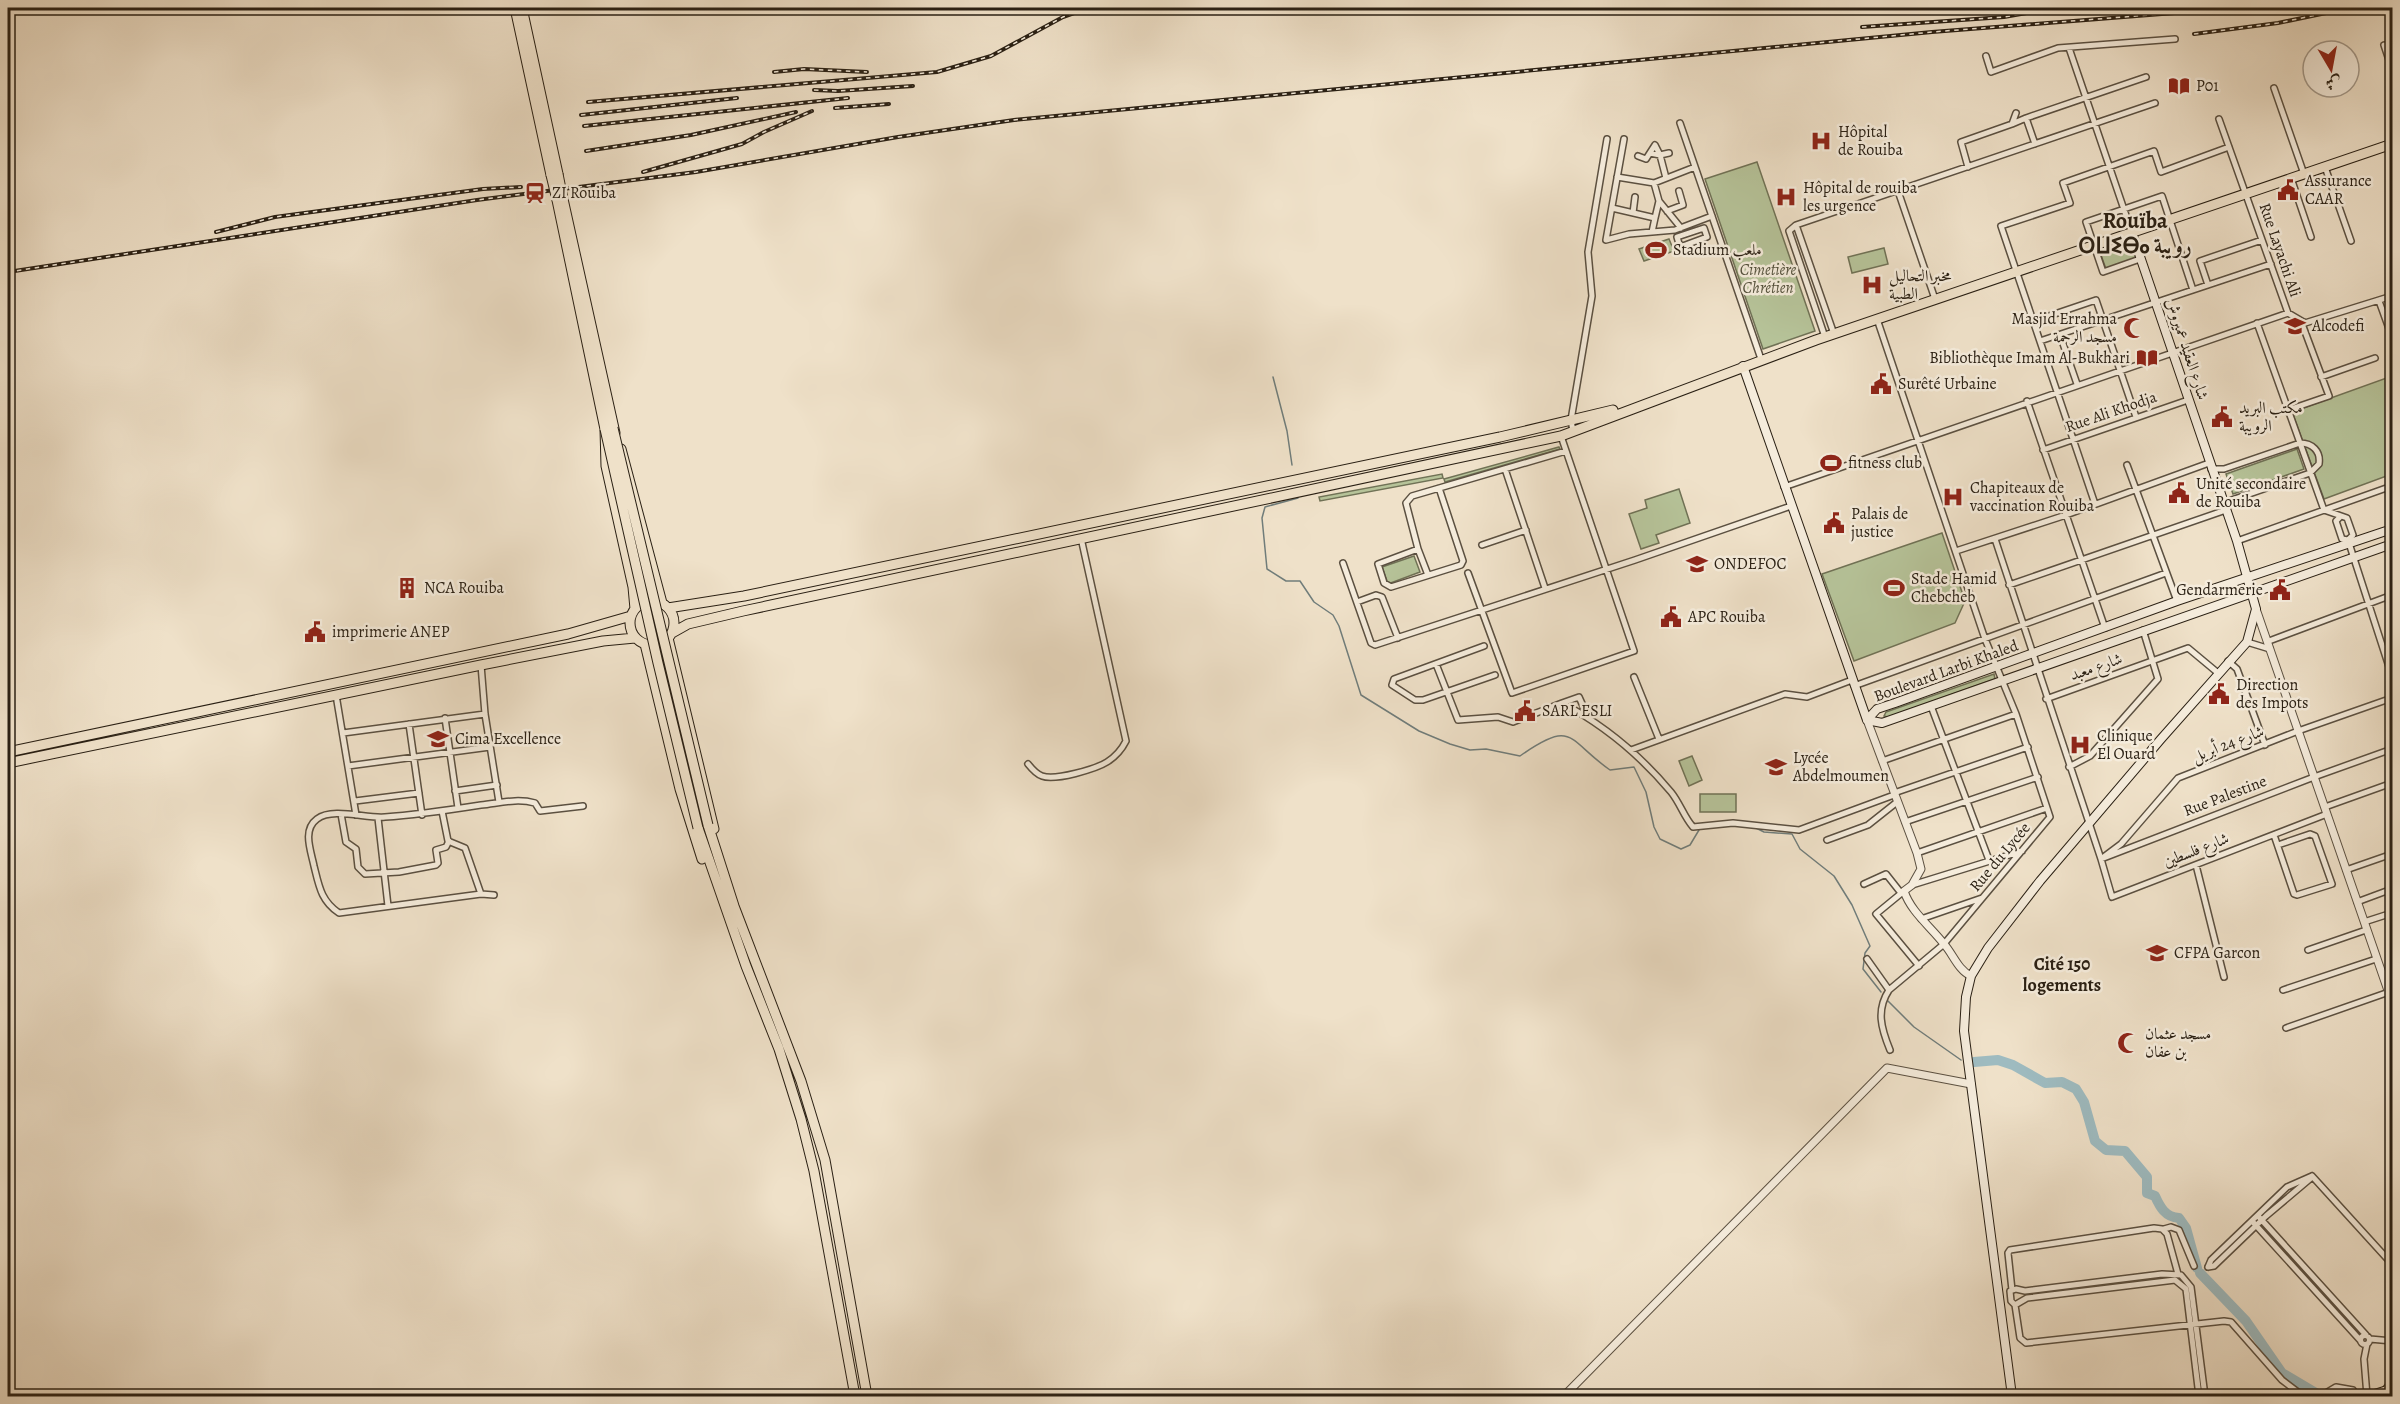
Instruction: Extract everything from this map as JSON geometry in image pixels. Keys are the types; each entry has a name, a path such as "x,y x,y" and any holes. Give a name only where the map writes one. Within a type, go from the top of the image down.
{"main road":[{"path":"515,8 555,175"},
{"path":"522,8 658,663 703,826 801,1119 814,1171 855,1396"},
{"path":"609,428 606,466 633,587 633,612 630,627 635,638 645,644 657,645 688,624 743,611 1561,436 1829,335 2392,144"},
{"name":"شارع العقيد عميروش","path":"2132,233 2237,541 2256,609"},
{"path":"1743,366 1867,720"},
{"path":"8,752 567,634 633,612 650,601 665,605 744,596 1500,436 1650,401"},
{"path":"609,428 626,462 654,582 674,620 670,636 722,886 794,1061 825,1160 867,1396"},
{"path":"1500,436 1503,449"},
{"name":"Boulevard Larbi Khaled","path":"1867,720 1877,710 2248,577 2392,529"},
{"name":"Boulevard Larbi Khaled","path":"1867,720 1882,723 2392,544"},
{"path":"2012,1396 1964,1031 1966,996 1971,976 1988,948 2034,889 2247,642 2256,609"},
{"path":"8,763 481,665 603,641 635,638"},
{"path":"645,644 680,789 707,872 722,886"},
{"path":"2368,1396 2388,1390"}],"street":[{"path":"1986,56 1992,72 2058,48 2175,39"},
{"path":"2384,45 2392,69"},
{"path":"2069,48 2132,233"},
{"path":"1968,167 1961,142 2146,77"},
{"path":"2274,88 2304,174"},
{"path":"1829,335 1789,231 1796,225 2155,103"},
{"path":"2012,124 2016,112"},
{"path":"2026,118 2035,144"},
{"name":"Rue Layachi Ali","path":"2219,119 2288,312 2305,322 2319,320 2392,296"},
{"path":"1680,123 1761,359"},
{"path":"1573,431 1571,420 1592,296 1588,252 1607,139"},
{"path":"1624,139 1606,240 1629,234 1684,227 1712,216"},
{"path":"2095,504 2001,226 2070,203 2063,183 2109,166 2154,151 2161,172 2229,147"},
{"path":"1638,156 1646,159 1650,153 1660,155 1669,153"},
{"path":"1660,155 1666,178"},
{"path":"1617,177 1654,183 1695,167"},
{"path":"2325,167 2351,241"},
{"path":"2291,178 2311,237"},
{"path":"1654,183 1659,201 1690,233 1694,242"},
{"path":"1898,190 1935,299"},
{"path":"1667,211 1683,205 1679,191"},
{"path":"2140,259 2103,272 2086,222 2162,196 2193,290"},
{"path":"1633,213 1635,197"},
{"path":"1652,232 1659,201"},
{"path":"1612,208 1655,218"},
{"path":"1796,225 1829,335"},
{"path":"1704,228 1707,237 1694,242 1680,247 1677,237 1704,228"},
{"path":"2208,285 2200,261 2262,240"},
{"path":"2040,341 2271,264"},
{"path":"2034,321 2096,300 2136,417"},
{"path":"2379,300 2392,337"},
{"path":"1784,487 2288,312"},
{"path":"1877,319 1985,639 2016,714 2047,808 1917,853"},
{"path":"2288,410 2329,396 2300,319"},
{"path":"2257,323 2324,510 2347,518 2350,524 2353,535 2349,542 2392,676"},
{"path":"2060,334 2077,384"},
{"path":"2321,377 2375,358"},
{"name":"Rue Ali Khodja","path":"2043,450 2188,400"},
{"path":"2027,401 2104,628"},
{"path":"1468,573 1511,692 1515,694 1634,651 1561,436"},
{"path":"1956,551 2210,466 2224,469 2300,443 2312,446 2318,454 2319,464 2310,473 2152,535 2009,585"},
{"path":"1428,575 1418,549 1406,502 1412,496 1566,451"},
{"path":"2127,465 2177,602"},
{"path":"1505,469 1545,588"},
{"path":"2237,541 2392,486"},
{"path":"1418,549 1380,562 1377,568 1383,583 1391,587 1461,565 1464,561 1439,488"},
{"path":"1343,563 1371,643 1375,645 1791,506"},
{"path":"2340,517 2336,521 2339,534 2342,539 2349,542"},
{"path":"1482,545 1526,530"},
{"path":"1028,764 1043,777 1061,776 1095,768 1107,762 1126,741 1081,538"},
{"path":"1995,539 2036,669 2101,859"},
{"path":"1631,750 1785,694 1808,697 1853,683 1985,639 2166,573"},
{"path":"1357,602 1376,595 1382,597 1398,638"},
{"path":"2269,641 2392,595"},
{"path":"2256,609 2269,641 2392,1002"},
{"path":"2069,767 2090,756 2158,679 2143,630"},
{"path":"2247,642 2272,650"},
{"path":"1484,646 1394,679 1392,685 1419,700 1495,675"},
{"path":"2384,650 2392,647"},
{"name":"شارع معبد","path":"2046,699 2188,648 2218,673"},
{"path":"2228,662 2237,669 2265,745"},
{"path":"1436,664 1456,717 1461,720 1491,716 1513,722 1579,698 1588,717"},
{"path":"481,665 485,714 499,802"},
{"path":"1634,677 1659,739"},
{"path":"336,695 356,815"},
{"name":"شارع 24 أبريل","path":"2101,859 2121,844 2178,778 2298,730 2392,698"},
{"path":"1562,703 1588,717 1631,750 1672,792 1692,826 1697,828 1733,823 1799,830 1895,797 1956,771 2028,747"},
{"path":"1932,706 1989,860"},
{"path":"343,732 485,714"},
{"path":"1882,761 2016,714"},
{"path":"445,718 458,808"},
{"path":"1867,720 1917,853 1921,869 1912,885"},
{"path":"409,724 422,815"},
{"path":"348,766 490,747"},
{"name":"Rue Palestine","path":"2101,859 2392,749"},
{"path":"1905,822 2038,777"},
{"name":"شارع فلسطين","path":"2101,859 2112,897 2274,834 2392,783"},
{"path":"455,791 496,785"},
{"path":"355,801 419,793"},
{"path":"1827,840 1868,825 1895,797"},
{"path":"494,895 482,894 339,912 330,907 320,892 308,839 309,828 316,819 340,814 378,818 422,815 510,800 532,801 540,811 547,812 582,806"},
{"name":"Rue du Lycée","path":"1890,1050 1880,1017 1883,999 1889,990 1944,944 2050,817 2047,808"},
{"path":"442,811 446,838 449,842 465,848 482,894"},
{"path":"340,814 346,842 356,849 361,873 385,873 436,865 438,862 436,850 446,847 449,842"},
{"path":"378,818 388,906"},
{"path":"2274,834 2278,846 2294,894 2332,884 2315,836 2310,834 2278,846"},
{"path":"1919,966 1876,914 1912,885 2023,850"},
{"path":"2346,870 2392,854"},
{"path":"2196,865 2224,977"},
{"path":"1864,884 1886,874 1944,944 1964,973 1971,976"},
{"path":"2357,902 2392,889"},
{"path":"1921,919 1984,897"},
{"path":"2308,950 2392,913"},
{"path":"2283,990 2376,958"},
{"path":"1866,959 1889,990"},
{"path":"2286,1028 2389,992"},
{"path":"1564,1396 1887,1068 1971,1084"},
{"path":"2254,1223 2214,1266 2208,1267 2211,1260 2254,1223 2260,1218 2312,1176 2392,1264"},
{"path":"2260,1218 2368,1339"},
{"path":"2254,1223 2360,1340 2362,1336 2368,1339 2392,1341"},
{"path":"2194,1266 2179,1230 2171,1227 2010,1250 2008,1253 2011,1301 2015,1305 2020,1338 2026,1343 2231,1322 2282,1380 2303,1396"},
{"path":"2163,1229 2169,1238 2178,1274 2191,1287 2199,1396"},
{"path":"2012,1290 2025,1291 2178,1274"},
{"path":"2015,1305 2027,1298 2182,1279"},
{"path":"2193,1325 2205,1396"},
{"path":"2368,1339 2364,1359 2368,1396"},
{"path":"2388,1390 2392,1380"},
{"path":"2325,1396 2326,1392 2336,1387 2353,1390 2357,1396"}],"green space":[{"name":"Cimetière Chrétien","path":"1757,162 1815,331 1763,349 1705,179"},
{"name":"Stadium ملعب","path":"1669,239 1674,251 1644,261 1639,249"},
{"path":"2131,244 2136,258 2106,269 2101,255"},
{"path":"1884,248 1888,264 1852,273 1848,257"},
{"path":"2392,376 2392,474 2324,499 2292,412"},
{"path":"1559,447 1560,449 1445,482 1444,479"},
{"path":"2297,449 2304,469 2233,494 2226,474"},
{"path":"1442,474 1443,478 1320,501 1319,497"},
{"path":"1679,489 1690,523 1656,535 1659,543 1641,549 1629,514 1647,508 1645,500"},
{"name":"Stade Hamid Chebcheb","path":"1942,533 1965,601 1955,623 1854,661 1822,574"},
{"path":"1414,556 1420,572 1388,584 1382,567"},
{"path":"1994,674 1995,679 1888,717 1884,716 1886,712"},
{"path":"1692,756 1702,780 1689,786 1679,761"},
{"path":"1700,794 1736,794 1736,812 1700,812"}],"waterway":[{"path":"1273,377 1287,431 1292,465"},
{"path":"1298,498 1265,507 1262,518 1267,569 1286,581 1300,581 1314,602 1333,615 1339,626 1361,695 1419,731 1470,750 1486,749 1520,756 1551,738 1561,736 1569,738 1610,770 1634,767 1646,792 1654,827 1660,839 1681,849 1690,845 1699,830"},
{"path":"1756,828 1764,832 1792,834 1800,849 1834,876 1852,905 1870,946 1865,953 1863,969 1881,992"},
{"path":"1888,1001 1914,1027 1961,1060"},
{"path":"1974,1062 1998,1060 2013,1065 2045,1083 2062,1082 2076,1089 2084,1102 2095,1141 2106,1150 2125,1151 2147,1177 2147,1193 2155,1196 2164,1211 2170,1216 2179,1218 2186,1228 2197,1268"},
{"path":"2200,1273 2246,1321 2282,1373 2321,1396"}],"railway":[{"path":"588,102 937,72 991,56 1063,17 1088,8"},
{"path":"1862,27 2004,17 2055,8"},
{"path":"8,272 477,200 696,172 898,137 1014,120 1932,32 2238,8"},
{"path":"2194,34 2278,23 2350,8"},
{"path":"774,72 804,69 867,72"},
{"path":"814,90 838,91 913,86"},
{"path":"581,115 737,98"},
{"path":"584,126 848,98"},
{"path":"835,108 889,104"},
{"path":"643,172 742,144 812,111"},
{"path":"586,151 691,135 796,112"},
{"path":"216,232 275,217 483,189 521,187"}],"place":[{"name":"P01","path":"2179,86"},
{"name":"Hôpital de Rouiba","path":"1821,141"},
{"name":"Assurance CAAR","path":"2288,190"},
{"name":"ZI Rouiba","path":"535,193"},
{"name":"Hôpital de rouiba les urgence","path":"1786,197"},
{"name":"Stadium ملعب","path":"1656,250"},
{"name":"مخبر التحاليل الطبية","path":"1872,285"},
{"name":"Alcodefi","path":"2295,326"},
{"name":"Masjid Errahma مسجد الرحمة","path":"2134,328"},
{"name":"Bibliothèque Imam Al-Bukhari","path":"2147,358"},
{"name":"Surêté Urbaine","path":"1881,384"},
{"name":"مكتب البريد الرويبة","path":"2222,417"},
{"name":"fitness club","path":"1831,463"},
{"name":"Unité secondaire de Rouiba","path":"2179,493"},
{"name":"Chapiteaux de vaccination Rouiba","path":"1953,497"},
{"name":"Palais de justice","path":"1834,523"},
{"name":"ONDEFOC","path":"1697,564"},
{"name":"NCA Rouiba","path":"407,588"},
{"name":"Stade Hamid Chebcheb","path":"1894,588"},
{"name":"Gendarmerie","path":"2280,590"},
{"name":"APC Rouiba","path":"1671,617"},
{"name":"imprimerie ANEP","path":"315,632"},
{"name":"Direction des Impots","path":"2219,694"},
{"name":"SARL ESLI","path":"1525,711"},
{"name":"Cima Excellence","path":"438,739"},
{"name":"Clinique El Ouard","path":"2080,745"},
{"name":"Lycée Abdelmoumen","path":"1776,767"},
{"name":"CFPA Garcon","path":"2157,953"},
{"name":"مسجد عثمان بن عفان","path":"2128,1043"}],"district":[{"name":"Rouïba ⵔⵡⵉⴱⴰ رويبة","path":"2135,234"},
{"name":"Cité 150 logements","path":"2062,974"}]}
